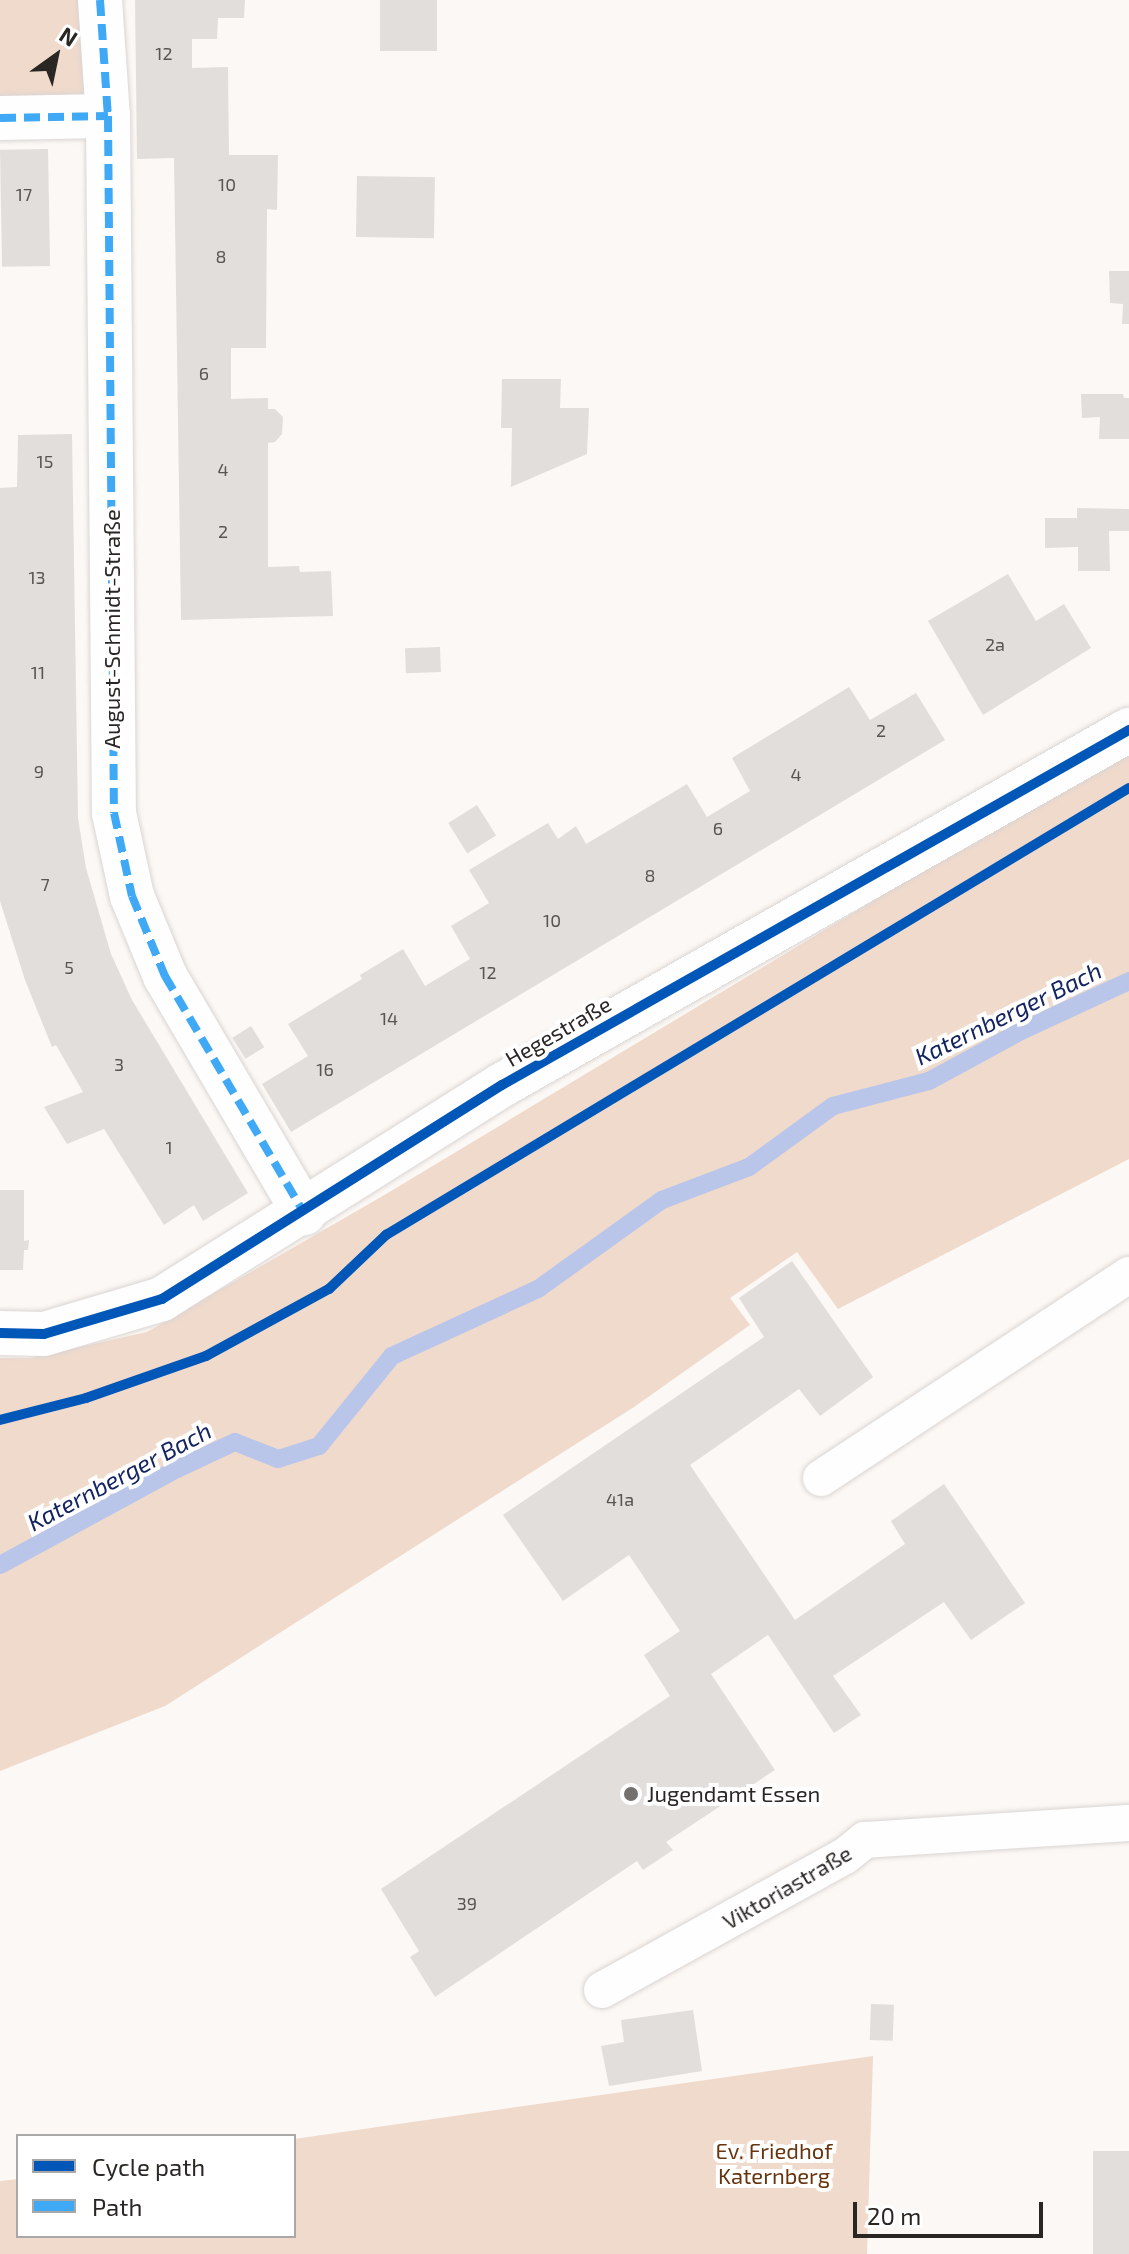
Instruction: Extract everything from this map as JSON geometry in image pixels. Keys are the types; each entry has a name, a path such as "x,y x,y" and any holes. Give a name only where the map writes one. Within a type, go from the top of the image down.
{"street":[{"name":"August-Schmidt-Straße","path":"100,0 108,116 114,813 132,896 165,976 304,1213"},
{"path":"0,118 108,116"},
{"name":"Hegestraße","path":"0,1333 44,1334 162,1299 304,1213 502,1085 1129,730"}],"lane":[{"path":"821,1478 1129,1275"},
{"name":"Viktoriastraße","path":"602,1990 845,1856 865,1840 1129,1823"}],"green space":[{"path":"0,0 90,0 90,99 0,99"},
{"path":"1129,747 1129,1159 838,1309 797,1252 730,1298 750,1325 634,1407 165,1706 0,1771 0,1358 30,1358 147,1332 386,1194"},
{"name":"Ev. Friedhof Katernberg","path":"873,2056 867,2254 0,2254 0,2181 16,2179 16,2238 296,2238 296,2139"}],"building":[{"path":"135,0 245,0 244,18 218,18 217,39 192,39 192,68 228,67 229,155 278,155 277,210 267,209 266,348 231,348 231,399 268,398 268,409 275,409 283,417 282,434 275,442 268,443 268,567 299,566 300,572 331,571 333,616 181,620 174,158 137,159"},
{"path":"380,0 437,0 437,51 380,51"},
{"path":"48,149 50,266 2,267 0,150"},
{"path":"357,176 435,177 434,238 356,237"},
{"path":"1109,271 1129,271 1129,324 1122,324 1123,304 1110,303"},
{"path":"502,379 561,379 560,408 589,408 587,454 511,487 512,428 501,428"},
{"path":"1081,394 1123,394 1124,398 1129,398 1129,439 1099,439 1100,417 1082,418"},
{"path":"72,434 78,818 86,868 111,954 132,1000 248,1193 203,1221 194,1205 164,1225 104,1129 67,1144 44,1107 83,1092 56,1045 52,1047 25,980 0,901 0,488 17,487 18,435"},
{"path":"1077,508 1129,509 1129,531 1109,531 1110,571 1078,571 1078,547 1045,548 1045,518 1077,518"},
{"path":"1008,574 1036,621 1064,604 1091,648 983,715 928,621"},
{"path":"440,647 441,672 406,673 405,648"},
{"path":"849,687 870,720 916,693 945,740 291,1132 262,1084 308,1056 288,1024 362,979 360,975 403,949 425,986 470,959 451,926 489,903 469,870 548,823 558,839 576,826 586,844 687,784 707,817 750,791 732,758"},
{"path":"477,805 496,836 467,854 448,823"},
{"path":"251,1026 264,1047 246,1059 232,1038"},
{"path":"0,1190 24,1190 24,1241 29,1240 28,1250 24,1250 23,1270 0,1270"},
{"path":"792,1261 873,1377 820,1416 799,1389 690,1465 795,1620 905,1544 891,1521 944,1484 1025,1603 971,1640 944,1602 833,1676 861,1715 834,1733 768,1635 711,1674 775,1770 666,1842 673,1850 643,1870 637,1861 435,1997 410,1957 419,1951 381,1889 670,1696 644,1655 680,1631 629,1555 563,1601 503,1515 764,1337 739,1298"},
{"path":"871,2004 894,2005 893,2041 870,2040"},
{"path":"693,2010 702,2071 609,2086 601,2046 624,2042 621,2020"},
{"path":"1093,2151 1129,2151 1129,2254 1093,2254"}],"waterway":[{"name":"Katernberger Bach","path":"0,1565 177,1469 235,1442 278,1459 319,1446 392,1356 538,1289 662,1200 749,1167 833,1106 929,1081 1021,1031 1129,981"}],"marked path":[{"path":"100,0 108,116 114,813 132,896 165,976 304,1213"},
{"path":"0,118 108,116"}],"cycle path":[{"path":"0,1333 44,1334 162,1299 502,1085 1129,730"},
{"path":"0,1420 86,1398 206,1356 329,1289 386,1235 1129,788"}],"place":[{"name":"Jugendamt Essen","path":"631,1794"}]}
